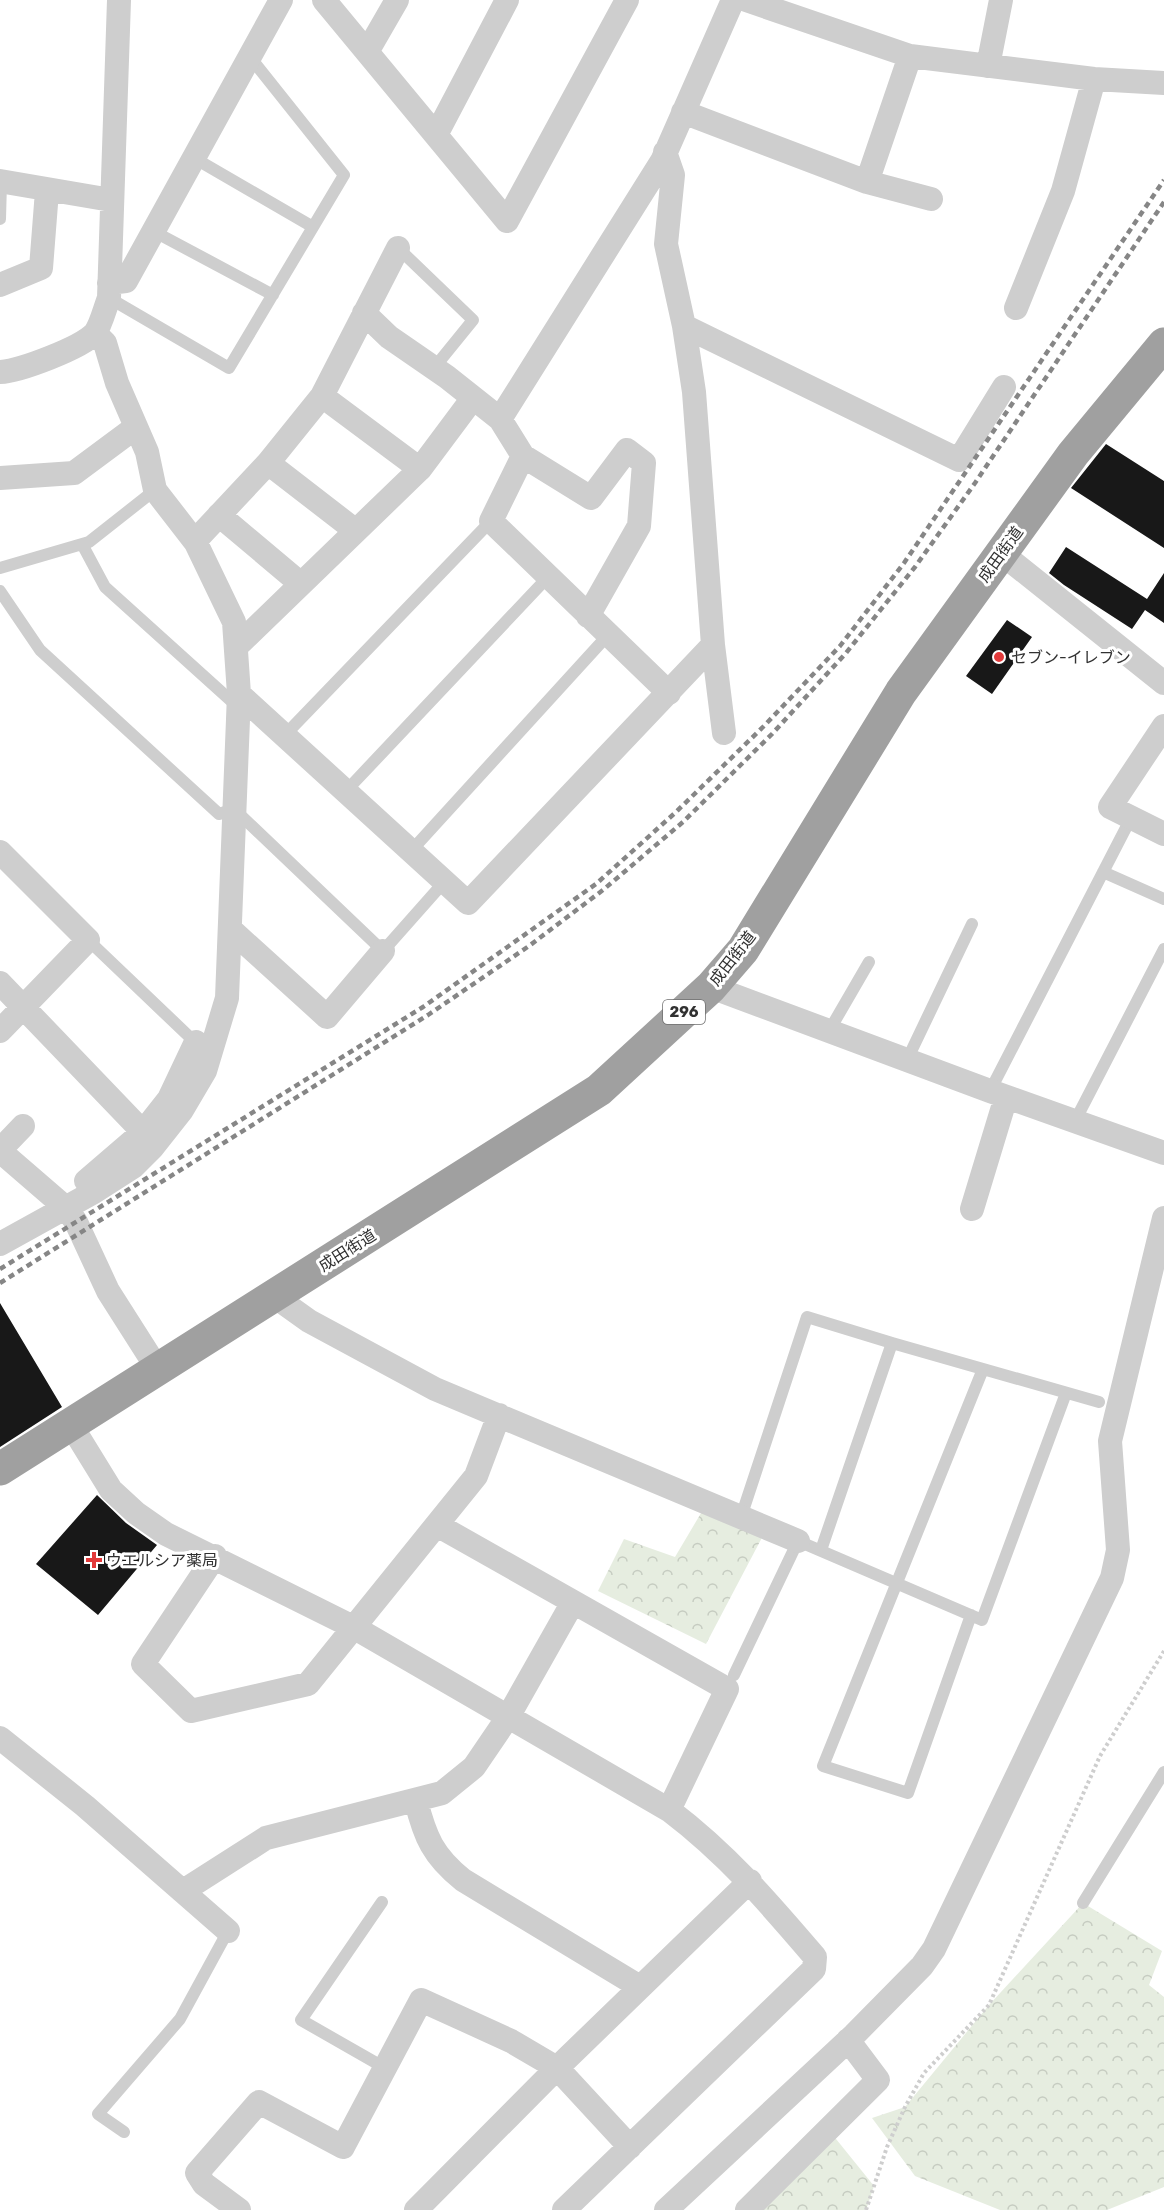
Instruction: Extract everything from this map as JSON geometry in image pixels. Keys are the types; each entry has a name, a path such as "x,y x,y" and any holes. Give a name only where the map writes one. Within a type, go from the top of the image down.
{"highway":[{"name":"成田街道","path":"0,1469 600,1090 711,987 743,950 901,692 1073,454 1135,376 1164,344"}],"street":[{"path":"0,372 11,372 63,352 95,333 109,290 119,0"},
{"path":"109,290 126,281 281,0"},
{"path":"324,0 507,221 627,0"},
{"path":"367,52 397,0"},
{"path":"436,135 507,0"},
{"path":"500,419 665,152 733,0"},
{"path":"746,0 910,56 1095,79 1164,83"},
{"path":"988,66 1001,0"},
{"path":"867,182 910,56"},
{"path":"1016,308 1063,191 1095,79"},
{"path":"683,112 867,182 930,199"},
{"path":"665,152 673,175 666,244 684,326 694,392 713,645 724,733"},
{"path":"0,182 111,200"},
{"path":"0,285 41,268 47,191"},
{"path":"195,541 268,463 322,396 398,248"},
{"path":"364,313 389,337 434,368 500,419 523,456 591,498 627,450 644,463 639,526 588,616"},
{"path":"684,326 958,460 1004,387"},
{"path":"72,1204 83,1184 143,1132 169,1099 203,1049 227,998 238,700 234,622 195,541 155,490 147,452 117,383 105,343 95,333"},
{"path":"322,396 420,469"},
{"path":"236,647 420,469 473,398"},
{"path":"0,478 74,473 136,427"},
{"path":"523,456 491,521 669,693"},
{"path":"268,463 356,531"},
{"path":"219,515 301,584"},
{"path":"1001,553 1164,683"},
{"path":"238,700 284,736 468,903 713,645"},
{"path":"1164,726 1110,807 1164,834"},
{"path":"0,852 88,940 0,1031"},
{"path":"230,929 327,1017 383,951"},
{"path":"0,984 143,1132"},
{"path":"711,987 1164,1153"},
{"path":"0,1244 133,1167 152,1148 182,1110 205,1071 203,1049"},
{"path":"972,1209 998,1094"},
{"path":"23,1126 0,1150 72,1204 108,1292 157,1368"},
{"path":"666,2210 848,2040 922,1966 934,1949 1112,1578 1118,1550 1110,1441 1164,1218"},
{"path":"274,1296 309,1321 435,1389 798,1541"},
{"path":"215,1556 143,1664 191,1711 308,1684 476,1476 499,1415"},
{"path":"71,1425 111,1490 135,1513 166,1534 215,1556 355,1628 669,1810 708,1840 750,1881 815,1957 814,1969 564,2210"},
{"path":"437,1525 727,1689 669,1810"},
{"path":"183,1891 266,1838 442,1793 474,1767 508,1717 573,1602"},
{"path":"0,1738 228,1930"},
{"path":"416,1801 424,1833 446,1866 463,1880 640,1987"},
{"path":"416,2210 557,2068 750,1881"},
{"path":"240,2210 204,2184 197,2173 259,2102 343,2147 421,2000 511,2041 557,2068 630,2147"},
{"path":"751,2209 878,2080 848,2040"}],"lane":[{"path":"109,290 229,368 344,175 250,57"},
{"path":"194,158 313,228"},
{"path":"0,182 0,219"},
{"path":"153,231 273,295"},
{"path":"398,248 473,320 434,368"},
{"path":"0,568 89,542 155,490"},
{"path":"284,736 491,521"},
{"path":"82,544 105,587 238,700"},
{"path":"345,791 548,577"},
{"path":"0,591 40,650 219,814 234,809 383,951 445,881"},
{"path":"411,851 608,635"},
{"path":"998,1094 1131,818"},
{"path":"1103,872 1164,899"},
{"path":"907,1060 972,924"},
{"path":"88,940 203,1049"},
{"path":"1075,1121 1164,949"},
{"path":"829,1031 868,962"},
{"path":"741,1517 807,1317 1099,1402"},
{"path":"821,1550 892,1343"},
{"path":"971,1615 908,1793 823,1766 983,1369"},
{"path":"734,1676 798,1541 982,1620 1066,1393"},
{"path":"1083,1904 1164,1772"},
{"path":"382,1902 301,2020 385,2068"},
{"path":"124,2132 98,2114 180,2019 228,1930"}],"path":[{"path":"866,2210 887,2147 905,2107 924,2073 989,2005 1100,1756 1164,1651"}],"green space":[{"path":"707,1503 767,1528 706,1644 598,1591 624,1539 675,1557"},
{"path":"1083,1903 1162,1951 1149,1985 1164,1997 1164,2187 1107,2210 1000,2210 915,2176 872,2118 905,2107 989,2005"},
{"path":"828,2129 874,2186 866,2210 755,2210"}],"building":[{"path":"1106,444 1164,481 1164,548 1071,488"},
{"path":"1066,547 1147,599 1164,573 1164,623 1145,610 1132,629 1064,585 1049,573"},
{"name":"セブン-イレブン","path":"1007,620 1032,637 992,694 966,676"},
{"path":"0,1303 62,1407 0,1447"},
{"path":"97,1495 126,1523 157,1545 98,1615 36,1564"}],"railway":[{"path":"0,1269 423,1007 596,884 676,812 764,726 840,646 904,563 1164,180"},
{"path":"0,1283 428,1015 529,946 603,890 683,822 772,734 846,653 915,567 975,483 1164,202"}],"place":[{"name":"セブン-イレブン","path":"999,657"},
{"name":"ウエルシア薬局","path":"94,1560"}]}
